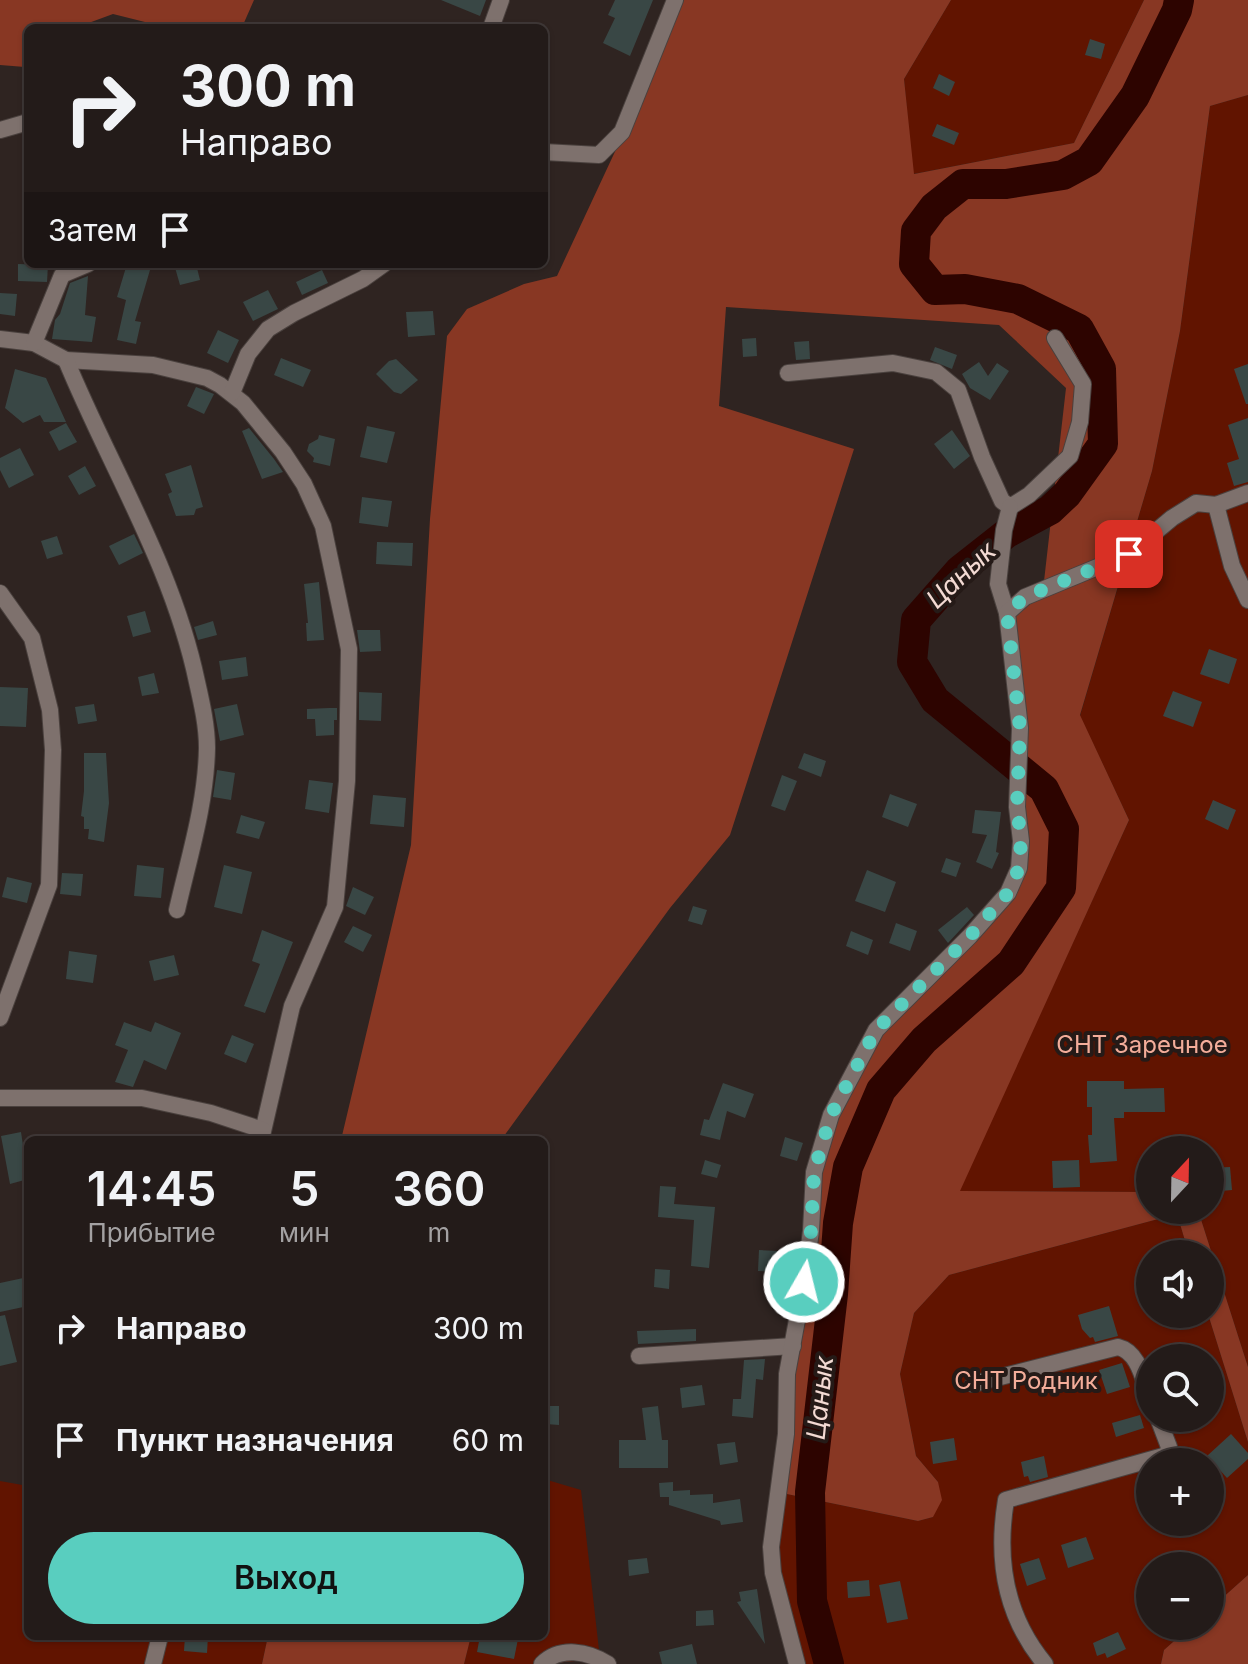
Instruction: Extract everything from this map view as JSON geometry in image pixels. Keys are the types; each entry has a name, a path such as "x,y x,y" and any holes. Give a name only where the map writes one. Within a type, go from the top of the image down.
{"street":[{"path":"492,24 501,0"},
{"path":"548,152 599,155 622,132 675,0"},
{"path":"0,130 24,123"},
{"path":"34,343 62,275 79,268"},
{"path":"232,393 248,354 268,329 378,268"},
{"path":"797,1664 773,1573 771,1547 786,1434 787,1374 811,1231 814,1172 831,1115 876,1030 970,936 1008,893 1019,868 1021,841 1017,807 1020,728 1007,613 998,584 1010,507 1029,495 1070,456 1080,422 1083,384 1055,338"},
{"path":"0,339 34,343 66,360 153,365 179,370 207,378 232,393 283,452 315,505 323,526 349,649 347,781 335,907 292,1006 262,1135 211,1113 142,1098 0,1098"},
{"path":"66,360 135,505 162,574 188,642 206,720 207,759 203,798 177,910"},
{"path":"788,373 893,363 936,372 958,390 994,485 1002,501 1010,507"},
{"path":"1007,613 1025,597 1129,554 1172,518 1196,503 1216,505 1248,493"},
{"path":"1216,505 1232,566 1248,600"},
{"path":"0,593 32,638 50,710 53,750 49,885 0,1018"},
{"path":"639,1356 793,1346"},
{"path":"973,1384 1118,1347 1127,1349 1136,1362"},
{"path":"1045,1664 1036,1653 1006,1591 1000,1533 1006,1500 1167,1455 1169,1447 1163,1432"},
{"path":"153,1664 159,1640"},
{"path":"542,1664 549,1657 571,1652 583,1653 608,1664"}],"green space":[{"path":"951,0 1144,0 1074,143 913,174 904,79"},
{"name":"СНТ Заречное","path":"1248,95 1248,1367 1224,1292 1224,1240 1208,1240 1202,1224 1224,1224 1224,1136 1136,1136 1136,1192 959,1191 1129,820 1080,716 1152,471 1180,331 1210,106"},
{"name":"СНТ Родник","path":"1140,1224 1180,1224 1185,1240 1136,1240 1136,1328 1212,1328 1217,1344 1136,1344 1136,1432 1224,1432 1224,1365 1248,1442 1248,1575 1224,1596 1224,1552 1136,1552 1136,1640 1175,1640 1164,1650 1161,1664 797,1664 773,1573 777,1492 918,1521 933,1517 938,1482 916,1456 900,1374 914,1313 949,1275"},
{"path":"548,1480 581,1490 600,1659 542,1664 464,1664 470,1640 548,1640"},
{"path":"0,1481 24,1485 24,1640 267,1640 262,1664 0,1664"}],"shaded area":[{"path":"0,0 254,0 243,24 145,22 113,14 86,24 24,24 24,67 0,65"},
{"path":"679,0 951,0 904,79 914,174 1074,143 1144,0 1248,0 1248,95 1210,106 1180,331 1152,471 1080,715 1129,820 960,1191 1136,1192 1136,1224 1140,1224 949,1275 914,1313 900,1374 916,1456 938,1482 942,1500 933,1517 918,1521 777,1492 814,1172 876,1030 970,936 1019,868 1007,613 1043,590 1066,388 999,325 726,307 719,406 854,449 730,835 670,908 504,1136 342,1136 411,845 430,519 447,336 467,309 524,284 557,276 640,98"},
{"path":"1180,1224 1202,1224 1208,1240 1185,1240"},
{"path":"1224,1292 1248,1367 1248,1442 1224,1365 1224,1344 1217,1344 1212,1328 1224,1328"},
{"path":"1248,1575 1248,1664 1161,1664 1164,1650 1175,1640 1224,1640 1224,1596"},
{"path":"267,1640 470,1640 464,1664 262,1664"}],"building":[{"path":"441,0 486,0 480,16"},
{"path":"615,0 653,0 630,56 603,43 615,18 608,15"},
{"path":"1090,39 1105,44 1101,59 1085,55"},
{"path":"939,74 955,82 949,96 933,88"},
{"path":"937,124 959,133 954,145 932,136"},
{"path":"18,264 24,264 24,268 48,268 47,282 18,281"},
{"path":"126,268 150,270 135,321 141,322 136,344 117,340 126,300 117,297"},
{"path":"175,268 197,268 200,280 180,285"},
{"path":"322,270 328,283 302,295 296,282"},
{"path":"88,276 85,315 96,317 92,342 52,339 55,320 70,283"},
{"path":"268,290 278,309 253,321 243,302"},
{"path":"0,293 17,294 15,316 0,314"},
{"path":"433,311 435,335 408,337 406,312"},
{"path":"218,330 239,340 228,363 207,353"},
{"path":"756,338 757,356 743,357 742,339"},
{"path":"809,341 810,359 796,360 794,342"},
{"path":"935,347 957,355 952,369 930,360"},
{"path":"281,358 311,370 303,387 274,375"},
{"path":"396,359 418,380 401,394 394,392 376,374 389,361"},
{"path":"979,362 988,376 997,363 1009,371 990,400 970,388 962,374"},
{"path":"1248,364 1248,404 1246,404 1234,369"},
{"path":"15,369 46,378 66,422 44,422 40,415 23,423 5,408"},
{"path":"196,387 214,394 204,414 187,406"},
{"path":"1248,418 1248,482 1234,486 1227,463 1239,459 1228,425"},
{"path":"66,423 77,442 59,451 49,432"},
{"path":"367,426 395,432 387,463 360,457"},
{"path":"249,428 283,472 262,479 242,431"},
{"path":"952,430 970,456 954,469 934,444"},
{"path":"319,435 335,439 330,466 313,462 314,458 307,451 309,444"},
{"path":"20,448 34,475 9,488 0,470 0,458"},
{"path":"191,465 203,507 196,509 194,515 176,516 165,474"},
{"path":"85,466 96,486 79,495 68,476"},
{"path":"362,497 392,501 388,527 359,523"},
{"path":"134,534 143,553 119,565 109,546"},
{"path":"57,536 63,554 47,559 41,541"},
{"path":"377,542 413,543 412,566 376,564"},
{"path":"319,582 324,640 307,641 304,584"},
{"path":"145,611 151,632 133,637 127,616"},
{"path":"213,621 217,635 198,640 194,627"},
{"path":"357,630 380,630 381,651 360,652"},
{"path":"1209,649 1237,659 1229,684 1200,674"},
{"path":"246,657 248,676 222,680 219,661"},
{"path":"154,673 159,693 142,696 138,677"},
{"path":"0,687 28,688 26,727 0,726"},
{"path":"1173,691 1202,702 1193,727 1163,716"},
{"path":"359,692 382,693 381,721 359,720"},
{"path":"94,704 97,721 78,724 75,707"},
{"path":"237,704 244,735 220,741 214,709"},
{"path":"337,708 334,735 316,736 315,719 307,719 307,709"},
{"path":"84,753 106,753 109,803 104,842 88,839 89,829 84,829 84,817 81,816"},
{"path":"804,753 826,761 821,777 798,768"},
{"path":"217,770 235,773 231,800 213,797"},
{"path":"782,775 797,781 785,811 771,806"},
{"path":"309,780 333,783 329,813 305,809"},
{"path":"890,794 917,804 908,827 882,817"},
{"path":"373,795 406,798 404,827 370,824"},
{"path":"1213,800 1236,810 1228,830 1205,819"},
{"path":"975,810 1001,812 996,852 999,853 992,869 976,862 987,835 972,833"},
{"path":"241,815 265,822 259,839 236,833"},
{"path":"946,858 961,863 956,877 941,872"},
{"path":"137,865 164,868 161,898 134,896"},
{"path":"224,865 252,872 242,914 214,907"},
{"path":"867,870 896,882 885,912 855,901"},
{"path":"62,873 83,874 81,896 60,894"},
{"path":"7,877 32,883 27,903 2,897"},
{"path":"353,887 374,897 365,915 346,906"},
{"path":"693,906 707,910 702,925 688,921"},
{"path":"967,907 974,915 948,943 938,930"},
{"path":"896,923 917,931 910,951 889,943"},
{"path":"353,926 372,935 363,952 344,942"},
{"path":"262,930 293,942 265,1013 244,1006 260,964 252,961"},
{"path":"851,931 873,940 868,955 846,946"},
{"path":"69,951 97,955 93,983 66,979"},
{"path":"174,955 179,975 154,981 149,961"},
{"path":"124,1022 151,1032 155,1022 181,1033 166,1070 144,1060 133,1087 115,1082 128,1050 115,1045"},
{"path":"232,1035 254,1044 246,1063 224,1054"},
{"path":"1087,1081 1124,1081 1124,1089 1164,1088 1165,1112 1124,1112 1124,1118 1114,1118 1117,1161 1090,1163 1088,1135 1092,1135 1092,1107 1087,1107"},
{"path":"723,1083 754,1094 745,1118 727,1111 720,1140 700,1135 704,1119 709,1120"},
{"path":"21,1132 24,1180 10,1184 1,1136"},
{"path":"785,1137 803,1143 797,1161 780,1156"},
{"path":"705,1160 721,1165 717,1178 701,1174"},
{"path":"1079,1160 1080,1187 1053,1188 1052,1161"},
{"path":"1224,1167 1230,1167 1232,1190 1224,1191"},
{"path":"660,1186 676,1187 674,1204 715,1207 709,1268 691,1266 694,1220 658,1217"},
{"path":"759,1250 778,1251 776,1272 758,1271"},
{"path":"655,1269 670,1270 669,1289 654,1287"},
{"path":"24,1278 24,1307 0,1312 0,1283"},
{"path":"1109,1306 1118,1336 1095,1342 1082,1329 1078,1315"},
{"path":"5,1315 17,1362 0,1366 0,1316"},
{"path":"696,1329 696,1341 638,1344 637,1331"},
{"path":"765,1359 763,1380 756,1379 753,1418 732,1416 733,1399 741,1399 744,1360"},
{"path":"1122,1363 1130,1387 1107,1394 1099,1370"},
{"path":"702,1385 705,1405 682,1408 680,1388"},
{"path":"548,1406 559,1406 559,1425 548,1424"},
{"path":"658,1406 662,1440 668,1440 668,1468 619,1468 619,1440 646,1440 642,1408"},
{"path":"1136,1416 1136,1431 1116,1437 1112,1423"},
{"path":"1231,1434 1248,1453 1248,1459 1227,1478 1224,1475 1224,1448 1216,1448"},
{"path":"954,1438 957,1460 933,1464 930,1442"},
{"path":"735,1442 738,1462 720,1465 717,1444"},
{"path":"1044,1456 1048,1477 1030,1482 1028,1476 1024,1477 1021,1462"},
{"path":"673,1482 673,1491 690,1490 690,1495 713,1494 713,1503 740,1499 743,1522 721,1525 720,1521 669,1505 669,1497 660,1497 659,1483"},
{"path":"1086,1537 1094,1559 1068,1568 1061,1545"},
{"path":"647,1558 649,1573 629,1576 628,1560"},
{"path":"1039,1558 1046,1579 1027,1586 1020,1564"},
{"path":"869,1580 870,1596 848,1598 847,1582"},
{"path":"900,1581 908,1619 887,1623 879,1585"},
{"path":"757,1589 765,1644 737,1602 741,1601 739,1592"},
{"path":"713,1610 714,1625 696,1626 696,1611"},
{"path":"1118,1632 1126,1649 1107,1658 1105,1653 1097,1656 1093,1643"},
{"path":"185,1640 208,1640 207,1653 184,1651"},
{"path":"479,1640 518,1640 514,1659 477,1652"},
{"path":"692,1644 697,1664 662,1664 659,1652"}],"waterway":[{"name":"Цанык","path":"829,1664 812,1601 810,1492 838,1223 848,1167 881,1090 924,1040 1011,963 1061,888 1064,829 1044,789 935,700 912,662 916,620 960,570 1007,533 1050,510 1067,494 1103,444 1101,369 1079,329 1018,299 965,289 935,290 914,264 916,231 934,207 963,184 1006,184 1063,175 1089,161 1135,96 1179,0"}],"route":[{"path":"804,1282 814,1172 831,1115 876,1030 970,936 1008,893 1019,868 1021,841 1017,807 1020,728 1007,613 1025,597 1129,554"}]}
